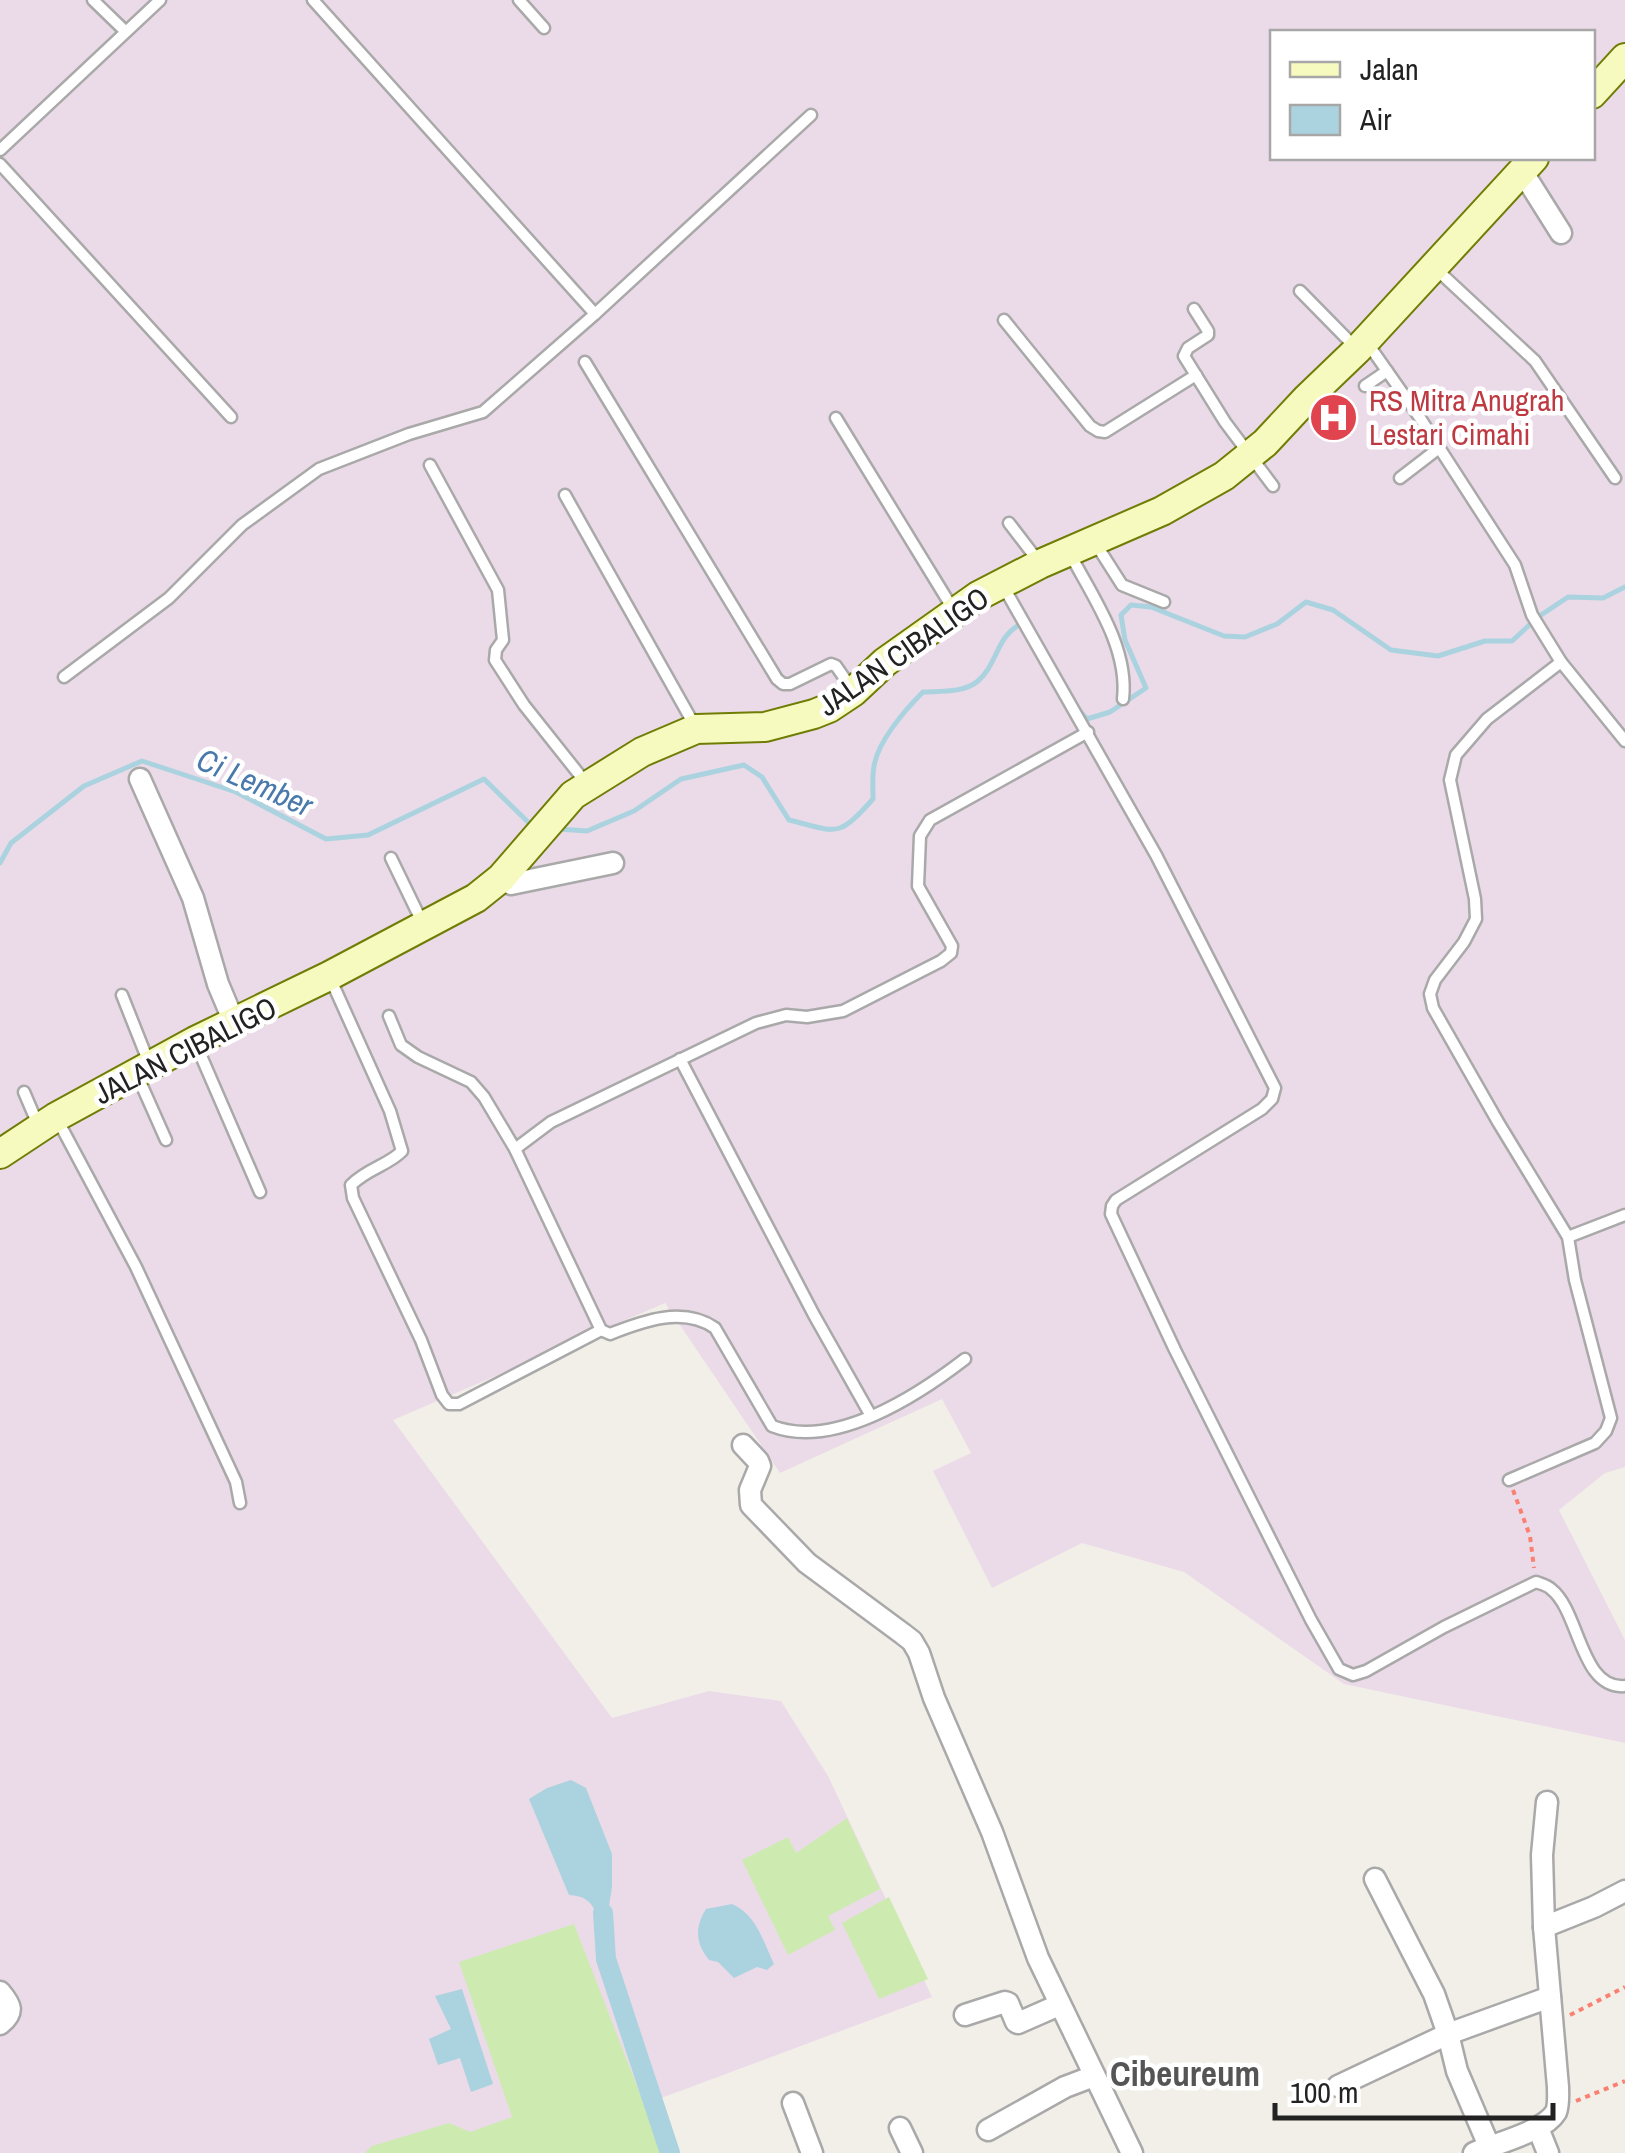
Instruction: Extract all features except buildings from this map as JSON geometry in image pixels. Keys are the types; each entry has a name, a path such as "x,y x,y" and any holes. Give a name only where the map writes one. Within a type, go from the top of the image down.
{"main road":[{"path":"1595,91 1622,68"},
{"name":"JALAN CIBALIGO","path":"2,1148 195,1041 476,898 501,878 588,784 642,752 696,729 764,726 829,708 954,611 1040,564 1196,494 1251,455 1361,345 1528,164"}],"street":[{"path":"1528,164 1560,233"},
{"path":"140,779 192,898 234,1022"},
{"path":"501,878 512,884 613,863"},
{"path":"742,1445 760,1466 750,1490 752,1505 807,1563 904,1634 919,1653 1038,1958 1132,2153"},
{"path":"1376,1879 1434,1994 1482,2150 1538,2128 1558,2108 1544,1927 1542,1856 1547,1802"},
{"path":"1544,1927 1625,1891"},
{"path":"0,1992 11,2010 0,2024"},
{"path":"1338,2086 1448,2034 1550,1997"},
{"path":"966,2015 1005,2002 1018,2024 1058,2004"},
{"path":"988,2130 1094,2076"},
{"path":"793,2104 812,2153"},
{"path":"900,2128 912,2153"},
{"path":"1538,2128 1548,2153"}],"lane":[{"path":"93,0 124,31"},
{"path":"0,150 160,0"},
{"path":"314,0 595,314"},
{"path":"519,0 544,28"},
{"path":"64,677 169,598 242,525 319,469 409,434 482,412 811,115"},
{"path":"0,164 231,417"},
{"path":"1433,266 1535,360 1614,478"},
{"path":"1300,291 1387,371 1514,565 1535,620 1561,662 1625,741"},
{"path":"1194,310 1208,331 1184,356 1225,422 1273,486"},
{"path":"1004,320 1098,431 1105,432 1196,375"},
{"path":"585,362 777,679 790,684 831,664 853,692"},
{"path":"1366,386 1387,371"},
{"path":"836,418 954,611"},
{"path":"1400,478 1439,448"},
{"path":"430,465 498,590 504,640 496,650 495,660 524,705 588,784"},
{"path":"565,496 696,729"},
{"path":"1010,523 1040,564"},
{"path":"1081,545 1122,586 1164,602"},
{"path":"1081,545 1125,680 1123,699"},
{"path":"1002,584 1156,855 1275,1088 1262,1109 1116,1200 1111,1214 1175,1350 1339,1670 1353,1675 1366,1671 1536,1582 1554,1592 1564,1606 1603,1682 1613,1688 1625,1686"},
{"path":"1509,1480 1595,1443 1612,1418 1575,1280 1568,1237 1433,1008 1430,994 1435,980 1476,919 1450,780 1456,754 1487,720 1561,662"},
{"path":"515,1149 552,1122 772,1017 843,1011 951,953 950,941 918,886 920,836 930,820 1088,732"},
{"path":"390,858 424,925"},
{"path":"329,976 390,1111 402,1151 362,1174 351,1186 353,1198 421,1340 442,1395 449,1404 458,1404 601,1330"},
{"path":"122,995 166,1140"},
{"path":"389,1016 401,1044 418,1058 471,1082 484,1097 515,1149 601,1330 610,1334 658,1318 688,1316 705,1321 715,1328 772,1426 789,1433 843,1428 939,1380 965,1360"},
{"path":"195,1041 260,1192"},
{"path":"680,1059 805,1299 871,1416"},
{"path":"24,1092 48,1122 136,1267 236,1482 240,1504"},
{"path":"1568,1237 1625,1214"}],"path":[{"path":"1509,1480 1530,1536 1536,1582"},
{"path":"1553,2024 1625,1987"},
{"path":"1558,2108 1625,2081"}],"shaded area":[{"path":"0,0 1625,0 1625,1467 1605,1473 1559,1510 1625,1640 1625,1743 1344,1684 1184,1572 1082,1543 992,1588 933,1471 971,1453 942,1399 780,1473 665,1303 393,1420 612,1718 709,1691 781,1701 828,1776 932,1997 664,2097 392,2153 0,2153"}],"green space":[{"path":"847,1818 880,1889 828,1916 835,1930 788,1955 742,1860 788,1837 796,1853"},
{"path":"889,1897 928,1979 879,1999 842,1923"},
{"path":"574,1924 663,2153 365,2153 372,2146 449,2123 470,2132 512,2117 459,1962"}],"water":[{"path":"571,1780 586,1788 612,1854 608,1912 597,1914 586,1900 569,1895 529,1799"},
{"path":"732,1904 747,1914 758,1929 774,1964 767,1970 757,1967 734,1978 718,1962 709,1960 701,1948 698,1929 706,1909"},
{"path":"462,1989 493,2084 471,2092 460,2058 438,2065 429,2039 451,2029 435,1996"}],"waterway":[{"name":"Ci Lember","path":"1077,708 1087,719 1110,712 1146,688 1125,640 1121,615 1131,605 1151,607 1224,636 1245,637 1277,624 1306,602 1333,610 1391,650 1438,656 1485,641 1512,641 1568,597 1603,598 1625,587"},
{"name":"Ci Lember","path":"558,829 587,831 634,811 681,779 744,765 762,777 789,820 828,829 844,826 873,799 877,756 908,708 923,692 959,689 978,681 1007,635 1021,624 1024,628"},
{"name":"Ci Lember","path":"0,863 11,843 84,786 142,761 236,792 326,839 368,835 484,779 533,824"},
{"path":"603,1913 606,1959 670,2153"}],"place":[{"name":"RS Mitra Anugrah Lestari Cimahi","path":"1334,417"}],"district":[{"name":"Cibeureum","path":"1185,2073"}]}
